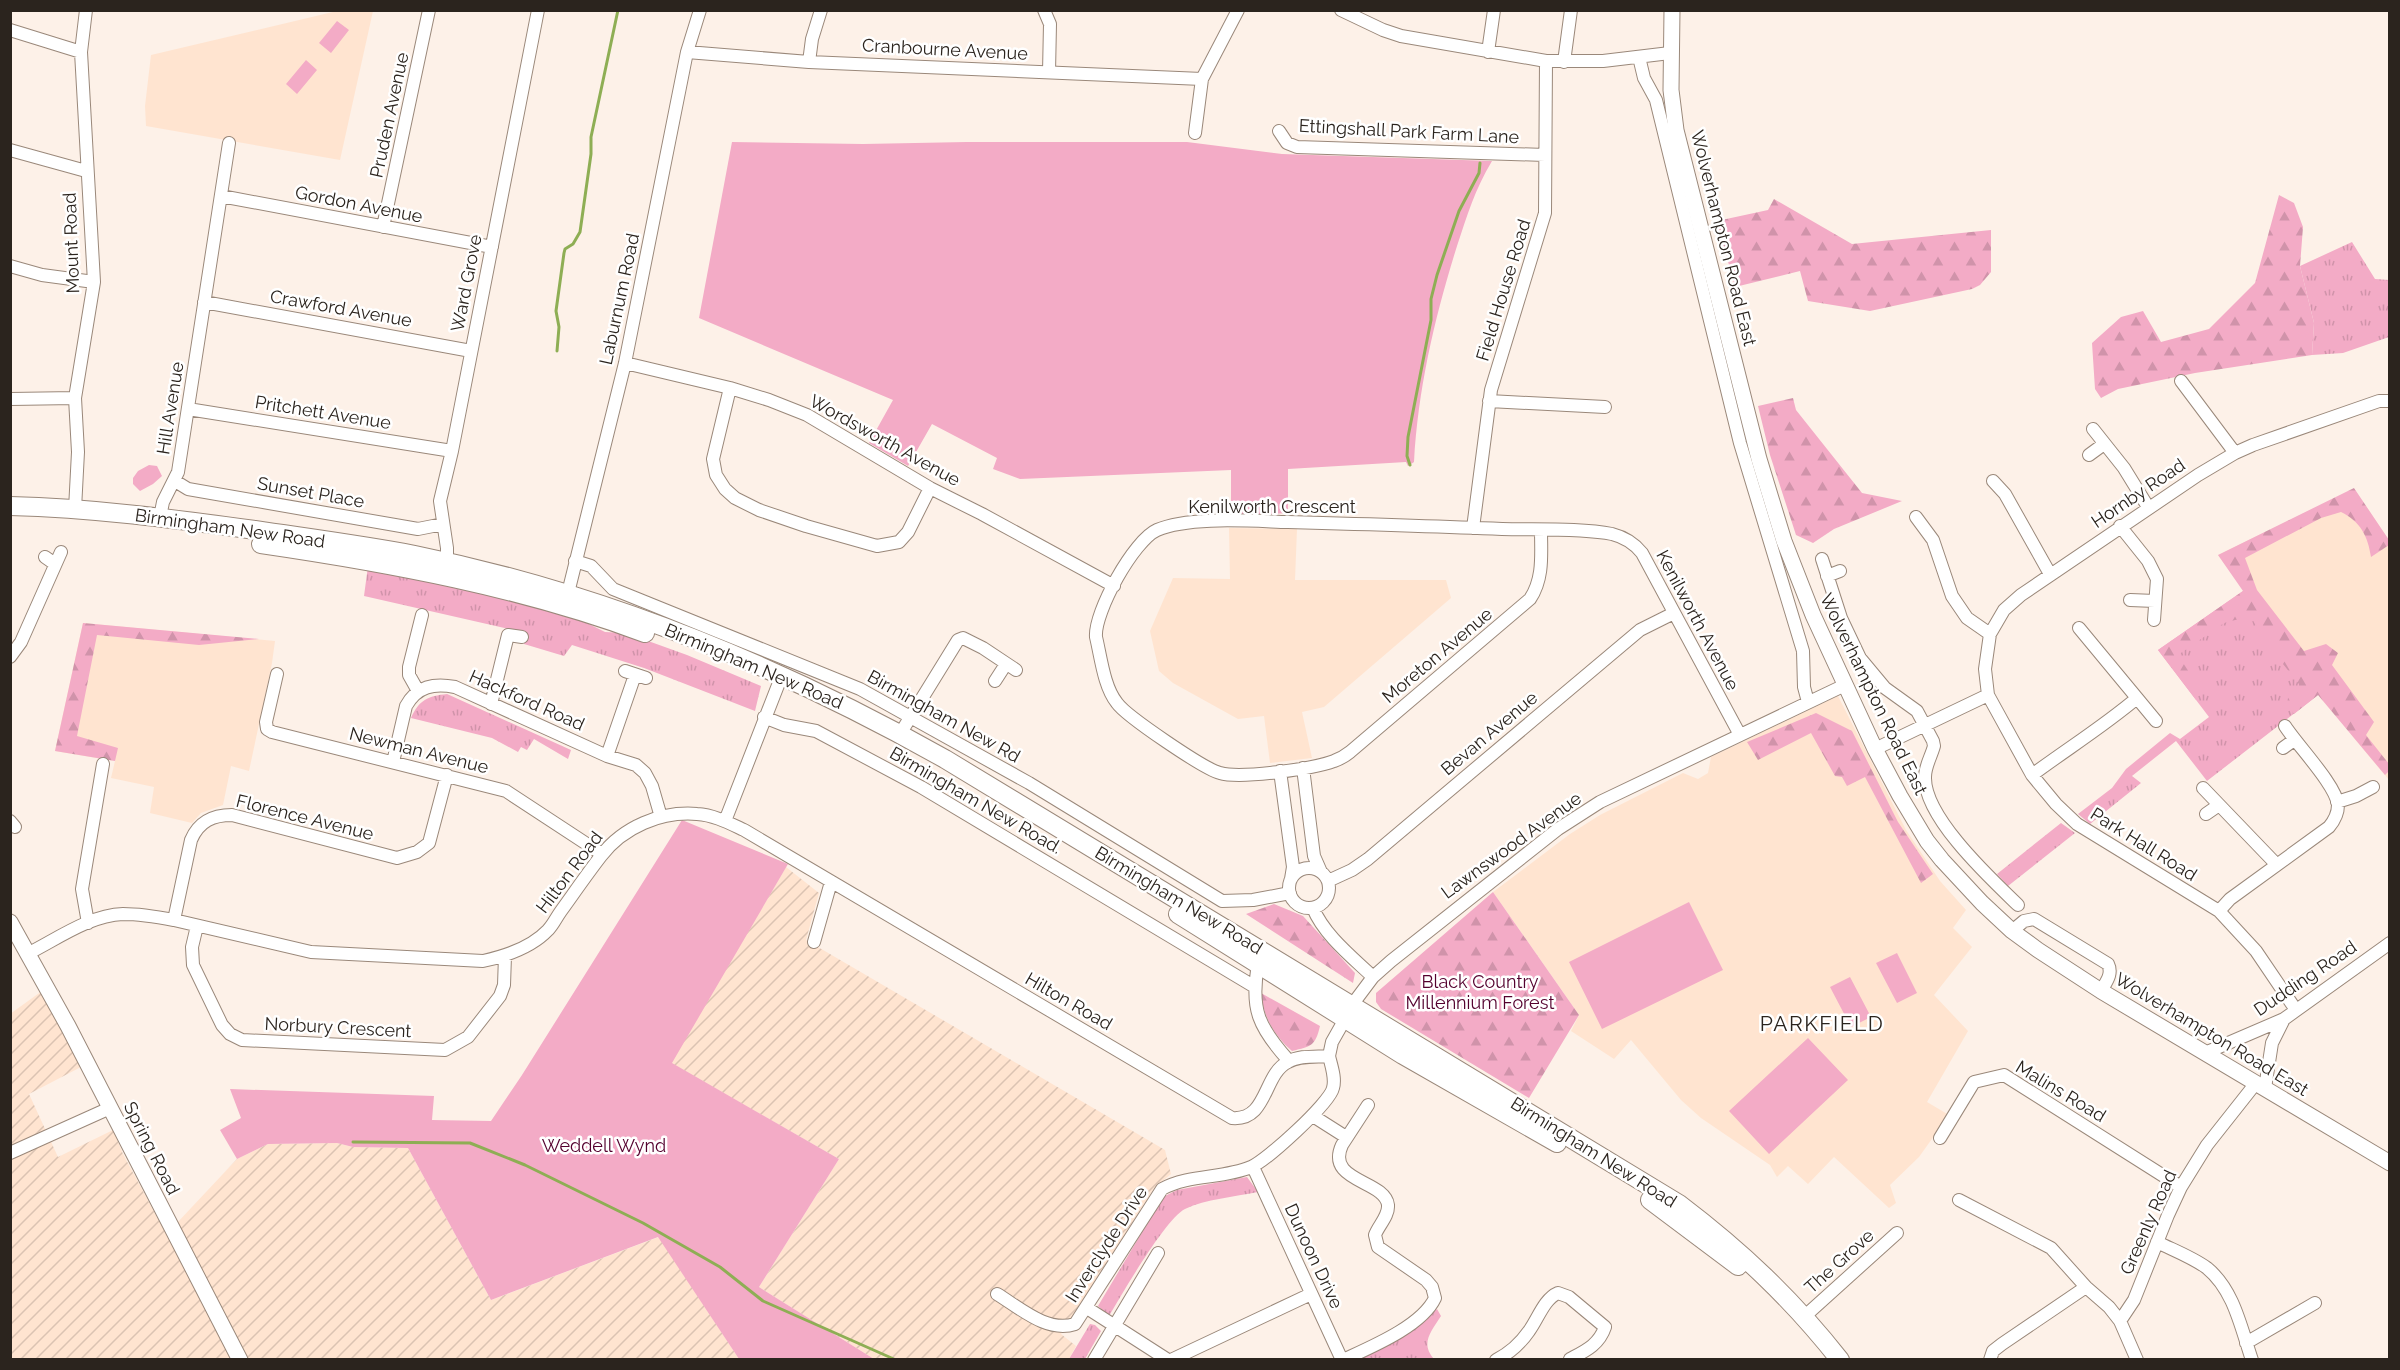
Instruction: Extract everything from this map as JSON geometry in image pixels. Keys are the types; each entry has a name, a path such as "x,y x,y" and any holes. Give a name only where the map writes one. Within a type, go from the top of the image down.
{"highway":[{"name":"Birmingham New Road","path":"10,507 372,561 446,569"},
{"name":"Birmingham New Road","path":"10,519 75,515 160,517 351,544 566,600 610,607 706,643 779,680 946,773 1258,965 1349,1012 1679,1204 1751,1262 1805,1316 1840,1359"},
{"name":"Birmingham New Road","path":"779,680 900,734 994,788 1322,989 1403,1055 1552,1140 1672,1215 1737,1264 1796,1324 1825,1359"}],"main road":[{"name":"Wolverhampton Road East","path":"1672,10 1671,90 1676,130 1775,516 1793,568 1845,685 1905,805 1932,848 1953,873 2012,930 2061,966 2101,991 2390,1163"},
{"name":"Spring Road","path":"10,922 29,953 240,1359"}],"street":[{"name":"Mount Road","path":"75,515 78,452 75,398 94,282 81,52 86,10"},
{"name":"Pruden Avenue","path":"383,227 429,10"},
{"name":"Ward Grove","path":"446,569 447,548 440,501 452,451 538,10"},
{"name":"Laburnum Road","path":"566,600 625,363 687,52 700,10"},
{"path":"809,62 812,39 821,10"},
{"path":"1044,10 1050,24 1050,72"},
{"path":"1195,133 1202,79 1238,10"},
{"path":"1341,10 1401,36 1546,62 1640,57 1670,53"},
{"path":"1488,52 1494,10"},
{"path":"1564,62 1571,10"},
{"path":"10,30 81,52"},
{"name":"Cranbourne Avenue","path":"687,52 809,62 1202,79"},
{"name":"Wolverhampton Road East","path":"1640,57 1644,78 1656,100 1740,443 1803,651 1804,687 1808,702"},
{"name":"Field House Road","path":"1473,528 1489,401 1545,213 1546,62"},
{"name":"Ettingshall Park Farm Lane","path":"1279,131 1287,143 1297,147 1545,155"},
{"name":"Hill Avenue","path":"160,517 163,502 175,481 229,142"},
{"path":"10,150 86,171"},
{"name":"Gordon Avenue","path":"220,196 492,247"},
{"path":"10,266 42,275 94,282"},
{"name":"Crawford Avenue","path":"204,302 471,351"},
{"name":"Wordsworth Avenue","path":"625,363 769,399 807,415 930,488 1114,586"},
{"path":"2181,381 2235,453"},
{"path":"2192,395 2202,387"},
{"path":"730,388 713,459 716,475 725,489 735,498 778,516 877,546 899,542 908,532 930,488"},
{"path":"10,399 75,398"},
{"path":"1489,401 1605,407"},
{"name":"Hornby Road","path":"1988,695 1985,669 1990,634 2004,610 2021,595 2148,507 2235,453 2379,401 2390,401"},
{"name":"Pritchett Avenue","path":"188,409 452,451"},
{"path":"2093,429 2124,468 2148,507"},
{"path":"2089,455 2104,444"},
{"name":"Sunset Place","path":"175,481 188,489 418,529 443,524"},
{"path":"1993,481 2005,494 2050,574"},
{"path":"1916,517 1933,540 1952,596 1967,618 1990,634"},
{"name":"Kenilworth Crescent","path":"1303,768 1236,775 1218,773 1129,715 1116,703 1108,685 1096,630 1101,610 1114,586 1149,534 1168,526 1238,521 1541,530"},
{"path":"2120,526 2148,561 2157,579 2154,620"},
{"name":"Kenilworth Avenue","path":"1541,530 1605,533 1631,542 1642,553 1740,735"},
{"name":"Moreton Avenue","path":"1303,768 1336,761 1350,752 1523,606 1536,590 1539,581 1541,530"},
{"path":"10,657 21,642 54,558"},
{"path":"1822,559 1841,618 1860,658 1885,688 1917,711 1925,725 1934,746 1924,776 1932,807 1974,859 2018,905"},
{"name":"Birmingham New Rd","path":"575,561 591,566 613,589 860,689 1029,783 1222,902 1252,900 1290,893"},
{"path":"1827,576 1840,571"},
{"path":"2130,600 2155,602"},
{"name":"Bevan Avenue","path":"1324,876 1352,870 1368,859 1640,630 1674,613"},
{"path":"393,762 406,706 418,691 409,675 409,667 422,615"},
{"path":"2079,628 2156,721"},
{"path":"491,704 508,635 522,638"},
{"path":"900,734 913,717 958,640 963,638 1011,667 994,681"},
{"name":"Newman Avenue","path":"277,674 266,722 267,729 272,732 506,790 602,854"},
{"path":"607,756 635,675"},
{"path":"725,821 779,680"},
{"name":"Hackford Road","path":"418,691 433,685 443,684 455,687 607,756 636,765 645,773 652,786 661,817"},
{"name":"Lawnswood Avenue","path":"1329,1056 1332,1042 1373,977 1438,921 1558,829 1604,800 1845,685"},
{"path":"1875,749 1988,695"},
{"name":"Park Hall Road","path":"1988,695 2032,775 2056,804 2077,824 2218,911 2256,951 2296,1010"},
{"path":"2032,775 2137,698"},
{"name":"Birmingham New Road.","path":"764,717 784,725 816,731 921,787 1255,987"},
{"path":"2218,911 2230,899 2329,827 2336,815 2337,802 2328,782 2285,726"},
{"path":"2283,748 2294,740"},
{"path":"88,923 82,889 103,764"},
{"path":"1280,771 1293,867 1290,893 1299,905 1312,908 1326,899 1328,893 1324,876 1314,856 1303,768"},
{"name":"Florence Avenue","path":"174,920 194,832 206,820 219,815 232,815 397,858 417,852 429,843 447,775"},
{"path":"2337,802 2373,787"},
{"path":"2203,788 2277,865"},
{"path":"2206,814 2219,805"},
{"name":"Hilton Road","path":"29,953 88,923 121,914 174,920 311,952 483,961 505,956 530,944 548,931 602,854 615,840 631,829 661,817 697,814 725,821 744,830 1232,1118 1239,1119 1252,1114 1281,1066 1289,1061"},
{"path":"1291,879 1304,869 1324,876"},
{"path":"814,942 831,882"},
{"path":"1312,908 1340,946 1373,977"},
{"path":"2012,930 2024,921 2034,919 2108,964 2109,978 2101,991"},
{"name":"Norbury Crescent","path":"197,926 192,947 193,965 222,1024 230,1034 242,1040 445,1050 468,1037 500,996 504,985 505,956"},
{"name":"Dudding Road","path":"2205,1053 2284,1019 2390,943"},
{"path":"1253,1167 1313,1116 1329,1097 1334,1087 1329,1056 1289,1061 1267,1036 1254,999 1258,965"},
{"path":"2261,1086 2275,1033 2284,1019"},
{"name":"Malins Road","path":"1940,1138 1974,1082 2004,1076 2181,1187"},
{"name":"Greenly Road","path":"2120,1321 2134,1300 2181,1187 2207,1145 2261,1086"},
{"path":"1343,1359 1389,1339 1429,1309 1435,1298 1432,1287 1426,1280 1378,1247 1375,1235 1386,1214 1387,1202 1383,1196 1343,1169 1338,1152 1368,1105"},
{"path":"10,1153 110,1108"},
{"path":"1313,1116 1346,1137"},
{"name":"Dunoon Drive","path":"1253,1167 1343,1359"},
{"name":"Inverclyde Drive","path":"997,1294 1035,1318 1055,1326 1066,1327 1075,1324 1162,1189 1181,1181 1253,1167"},
{"path":"1959,1200 2051,1248 2120,1321 2137,1359"},
{"name":"The Grove","path":"1805,1316 1897,1233"},
{"path":"2157,1242 2206,1268 2228,1292 2252,1359"},
{"path":"1094,1359 1158,1253"},
{"path":"1990,1359 1993,1351 2002,1344 2086,1287"},
{"path":"1496,1359 1517,1346 1553,1295 1558,1293 1569,1297 1605,1327 1602,1336 1592,1348 1570,1359"},
{"path":"1087,1308 1170,1359 1311,1294"},
{"path":"2246,1343 2315,1303"}],"shaded area":[{"path":"337,11 373,11 340,160 146,126 145,106 151,55"},
{"path":"2354,489 2389,540 2389,780 2354,738 2218,555"},
{"path":"1229,528 1297,529 1295,580 1446,580 1451,598 1324,707 1302,712 1312,758 1270,763 1264,716 1238,719 1173,683 1159,671 1150,631 1173,578 1230,579"},
{"path":"83,623 275,641 249,771 231,766 223,805 201,813 192,823 150,813 154,787 111,778 115,761 55,751"},
{"path":"1838,696 1906,830 1940,881 1966,910 1953,928 1972,947 1934,995 1968,1031 1927,1102 1949,1115 1919,1157 1890,1185 1896,1203 1889,1208 1834,1157 1808,1184 1788,1166 1777,1177 1770,1165 1701,1118 1681,1100 1631,1040 1614,1059 1571,1031 1579,1015 1493,892 1570,834 1600,815 1683,773 1698,779 1708,773 1711,757"},
{"path":"786,867 819,893 806,940 1165,1150 1171,1174 1154,1188 1061,1334 1076,1346 1069,1359 874,1359 759,1287 839,1159 671,1063"},
{"path":"42,991 81,1067 29,1094 58,1157 113,1130 123,1154 216,1327 176,1224 237,1159 268,1144 337,1143 353,1147 408,1148 491,1300 659,1237 739,1359 11,1359 10,1014"}],"green space":[{"path":"337,21 349,30 331,53 319,43"},
{"path":"306,60 317,70 297,94 286,84"},
{"path":"732,142 863,144 1187,142 1282,154 1492,161 1468,213 1442,299 1419,407 1414,462 1408,466 1406,462 1288,469 1288,513 1231,516 1231,470 1020,479 993,469 997,458 932,424 908,466 869,443 893,400 699,318"},
{"path":"2279,195 2294,203 2303,227 2300,266 2314,323 2312,355 2195,373 2118,389 2101,398 2095,389 2092,343 2121,317 2143,311 2161,342 2209,329 2255,283"},
{"path":"1774,199 1852,244 1991,230 1991,272 1980,285 1972,289 1870,311 1808,301 1800,271 1735,287 1717,221 1768,210"},
{"path":"2352,242 2375,279 2389,280 2389,337 2343,353 2312,355 2314,323 2300,266"},
{"path":"1793,398 1796,410 1862,493 1902,501 1834,529 1813,543 1796,535 1770,455 1758,406"},
{"path":"149,465 157,466 162,476 140,491 133,484 133,478 138,471"},
{"path":"2354,488 2389,540 2389,545 2371,557 2368,542 2362,530 2341,512 2321,518 2245,558 2257,590 2304,651 2326,644 2338,653 2332,665 2374,722 2366,735 2389,764 2389,771 2385,775 2318,695 2294,714 2287,704 2288,698 2299,690 2299,684 2275,654 2250,616 2224,623 2178,655 2194,680 2196,700 2158,650 2243,591 2218,555"},
{"path":"368,566 569,614 605,632 626,633 687,655 761,686 755,711 644,668 572,645 564,656 524,644 526,633 364,596"},
{"path":"2243,591 2318,695 2207,781 2176,741 2132,776 2141,783 2090,824 2078,814 2112,788 2126,769 2170,733 2180,739 2209,717 2158,650"},
{"path":"83,623 259,639 199,645 97,635 77,736 118,748 115,761 55,751"},
{"path":"447,694 571,750 568,759 534,739 527,750 521,747 518,752 492,738 411,718 417,707 425,700"},
{"path":"1816,713 1852,731 1898,822 1933,874 1921,883 1865,777 1847,786 1842,777 1835,776 1811,733 1758,760 1747,742"},
{"name":"Weddell Wynd","path":"682,820 788,864 672,1063 839,1159 759,1287 874,1359 739,1359 658,1237 491,1300 408,1148 353,1147 337,1143 268,1144 237,1159 220,1130 241,1118 230,1089 434,1096 432,1120 491,1121"},
{"path":"2061,823 2075,833 2008,886 1997,874"},
{"name":"Black Country Millennium Forest","path":"1493,892 1579,1015 1529,1098 1381,1009 1376,1002 1376,993"},
{"path":"1689,902 1723,970 1602,1029 1569,962"},
{"name":"Black Country Millennium Forest","path":"1274,904 1303,916 1355,973 1353,983 1246,914"},
{"path":"1897,953 1917,993 1897,1003 1876,963"},
{"path":"1850,977 1871,1017 1851,1027 1830,987"},
{"path":"1261,993 1320,1026 1314,1042 1292,1051 1275,1032 1267,1018"},
{"path":"1808,1038 1848,1080 1769,1154 1729,1111"},
{"path":"1247,1177 1258,1192 1211,1201 1185,1209 1167,1226 1156,1241 1109,1316 1098,1306 1163,1197 1177,1190"},
{"path":"1437,1309 1441,1316 1427,1343 1434,1359 1357,1360 1393,1343"},
{"path":"1090,1324 1095,1325 1101,1331 1085,1359 1069,1359"}],"waterway":[{"path":"557,351 559,327 556,311 564,253 580,232 591,154 591,137 618,10"},
{"path":"1410,465 1407,456 1408,437 1431,320 1431,299 1459,211 1479,173 1480,163"},
{"path":"353,1142 470,1143 525,1165 643,1223 720,1267 763,1301 896,1360"}],"district":[{"name":"PARKFIELD","path":"1822,1023"}]}
